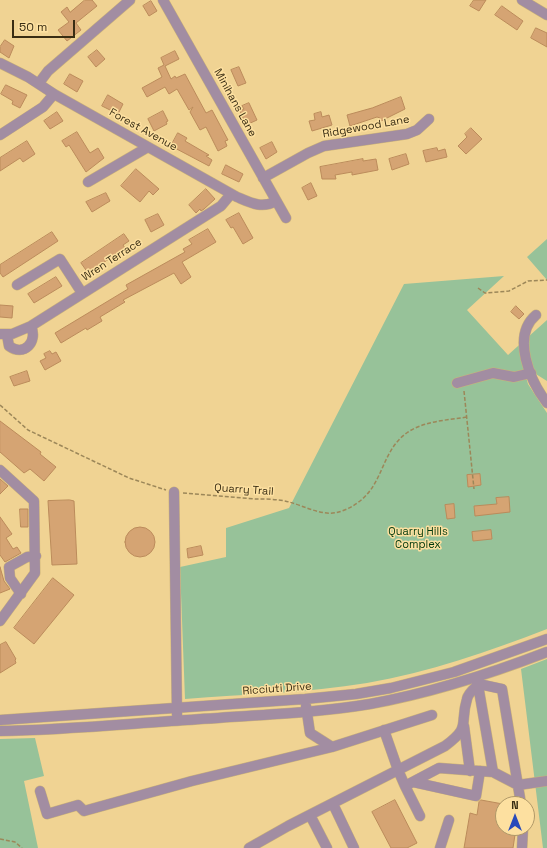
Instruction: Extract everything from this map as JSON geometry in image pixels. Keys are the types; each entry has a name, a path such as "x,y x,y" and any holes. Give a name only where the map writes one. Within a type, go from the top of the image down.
{"street":[{"path":"39,83 48,71 130,0"},
{"name":"Minihans Lane","path":"163,0 286,218"},
{"path":"522,0 547,15"},
{"name":"Forest Avenue","path":"0,64 39,83 54,94 231,194 259,205 268,205 276,201"},
{"path":"0,135 43,107 54,94"},
{"name":"Ridgewood Lane","path":"264,178 318,148 407,134 417,130 429,120"},
{"path":"88,182 148,147"},
{"name":"Wren Terrace","path":"3,335 18,333 31,326 221,206 231,194"},
{"path":"17,285 60,259 82,293"},
{"path":"536,315 527,324 523,336 523,344 530,373 547,403"},
{"path":"3,335 9,346 15,349 24,349 30,345 34,338 31,326"},
{"path":"459,382 494,373 514,377 530,373"},
{"path":"0,470 34,501 36,556 35,573 0,621"},
{"path":"174,492 178,721"},
{"path":"21,594 10,578 9,568 27,557 36,556"},
{"name":"Ricciuti Drive","path":"0,720 305,699 356,694 391,688 473,666 547,639"},
{"path":"0,731 178,721 306,711 378,702 478,680 547,652"},
{"path":"473,666 478,680 493,772"},
{"path":"409,784 476,796 475,771 464,726 467,697 478,680"},
{"path":"478,680 502,689 520,796"},
{"path":"305,699 310,733 332,747"},
{"path":"40,791 47,814 78,805 84,811 192,781 332,747 432,714"},
{"path":"249,848 445,746 459,735 464,726"},
{"path":"384,730 398,770 409,784 420,816"},
{"path":"409,784 439,768 493,772 518,785 547,781"},
{"path":"333,804 354,848"},
{"path":"310,815 327,848"},
{"path":"440,848 449,820"},
{"path":"522,848 523,836"}],"path":[{"path":"478,288 485,293 509,290 528,281 547,280"},
{"path":"459,382 467,418 474,489"},
{"name":"Quarry Trail","path":"0,405 28,430 129,478 174,492 287,501 316,512 340,512 362,501 370,492 390,453 408,432 442,421 467,418"},
{"path":"0,839 15,842 22,848"}],"green space":[{"path":"547,239 547,280 527,257"},
{"name":"Quarry Hills Complex","path":"504,276 467,310 508,355 547,320 547,381 523,366 528,384 547,413 547,629 503,646 436,667 367,683 299,691 185,699 180,567 226,557 226,528 289,508 404,284"},
{"path":"547,659 547,848 543,848 521,669"},
{"path":"35,738 44,776 24,781 38,848 0,848 0,739"}],"building":[{"path":"85,0 92,0 97,6 76,23 81,30 67,41 58,30 69,22 61,12 67,7 70,12"},
{"path":"474,0 486,0 479,11 470,6"},
{"path":"151,1 157,11 149,16 143,6"},
{"path":"502,6 523,21 517,30 495,15"},
{"path":"536,28 547,33 547,47 531,38"},
{"path":"5,40 14,46 9,58 0,52 0,47"},
{"path":"97,50 105,59 96,67 88,57"},
{"path":"175,51 179,59 165,66 171,79 175,76 176,78 185,74 206,113 212,110 228,140 225,141 227,146 218,151 206,127 200,130 190,112 193,107 189,110 177,89 169,94 165,87 147,97 142,88 162,77 158,68 164,65 161,58"},
{"path":"239,67 246,83 238,86 231,70"},
{"path":"70,74 83,81 77,92 64,84"},
{"path":"6,85 27,95 20,108 12,104 13,101 1,94"},
{"path":"108,95 123,104 118,114 102,106"},
{"path":"401,97 405,109 381,121 380,118 377,117 350,126 347,115 372,108"},
{"path":"249,103 257,120 246,125 240,111 244,109 242,106"},
{"path":"163,111 168,121 166,122 167,124 154,131 148,119"},
{"path":"57,112 63,121 50,129 44,121"},
{"path":"321,112 322,117 329,115 332,125 312,131 309,121 315,120 314,114"},
{"path":"471,128 482,139 466,154 458,146 467,137 465,134"},
{"path":"77,132 90,153 98,148 104,158 86,172 69,145 66,147 62,141"},
{"path":"178,133 187,138 185,141 209,155 206,156 212,160 209,166 171,146"},
{"path":"27,141 35,154 23,162 20,158 0,171 0,158"},
{"path":"272,142 277,152 266,159 260,148"},
{"path":"437,148 438,151 445,149 447,157 426,162 423,151"},
{"path":"406,154 409,164 392,170 389,159"},
{"path":"363,159 363,161 376,159 378,170 352,175 352,172 335,175 336,179 322,179 320,167"},
{"path":"226,165 243,174 239,182 222,174"},
{"path":"136,169 159,189 153,195 149,191 140,202 121,186"},
{"path":"311,183 317,196 308,200 302,188"},
{"path":"206,189 215,199 204,209 201,211 200,209 196,213 189,205"},
{"path":"106,193 110,201 92,212 86,202"},
{"path":"239,213 253,238 243,244 233,227 231,228 226,220"},
{"path":"158,214 164,225 151,232 145,220"},
{"path":"208,229 216,242 182,262 191,277 181,284 174,273 123,300 125,302 100,317 102,321 87,330 86,328 61,343 55,333 128,289 126,285 185,252 183,249 192,244 189,240"},
{"path":"52,232 58,241 3,277 0,273 0,265"},
{"path":"124,234 129,241 123,245 125,248 88,273 81,263"},
{"path":"56,277 62,286 34,303 28,294"},
{"path":"0,305 13,306 12,318 0,317"},
{"path":"516,306 524,314 519,319 511,312"},
{"path":"50,351 52,354 56,352 61,361 45,370 40,361 46,358 44,354"},
{"path":"27,371 30,381 14,386 10,377"},
{"path":"0,421 41,452 40,454 56,467 44,481 30,469 24,473 0,452"},
{"path":"480,474 481,485 468,487 467,475"},
{"path":"0,479 8,486 0,494"},
{"path":"509,497 510,512 475,516 474,506 497,504 496,498"},
{"path":"48,501 74,501 77,564 52,565"},
{"path":"454,504 455,518 447,519 445,505"},
{"path":"20,509 28,509 28,527 21,527"},
{"path":"0,517 12,534 6,538 13,549 17,547 21,553 5,562 0,555"},
{"path":"140,527 150,532 155,542 150,552 140,557 130,552 125,542 130,532"},
{"path":"491,530 492,539 473,541 472,532"},
{"path":"201,546 203,555 188,558 187,549"},
{"path":"0,567 4,581 10,589 0,593"},
{"path":"53,578 74,595 34,644 14,628"},
{"path":"6,642 16,659 16,663 0,673 0,645"},
{"path":"395,800 417,843 407,848 391,848 372,812"},
{"path":"481,800 495,803 495,836 515,836 513,848 464,848 470,813 477,815 479,802"}]}
